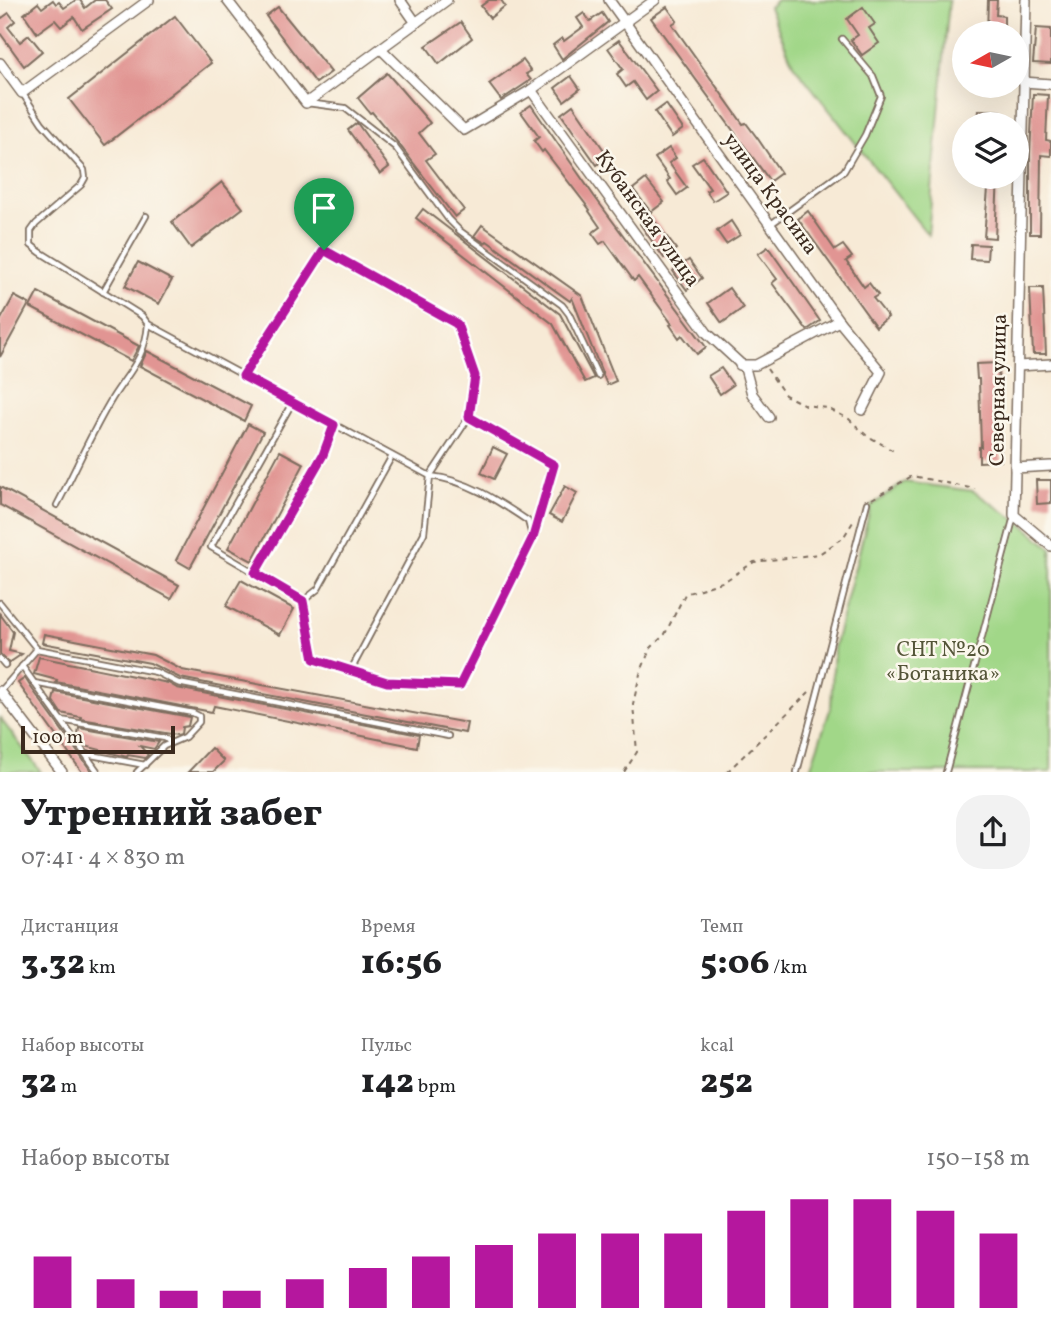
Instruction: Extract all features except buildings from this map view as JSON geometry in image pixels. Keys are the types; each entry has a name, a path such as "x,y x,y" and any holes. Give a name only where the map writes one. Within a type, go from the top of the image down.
{"street":[{"path":"0,63 22,93 149,0"},
{"path":"227,0 306,103 447,0"},
{"path":"400,0 416,23"},
{"name":"улица Красина","path":"609,0 839,321 881,372 862,410"},
{"path":"381,49 464,130 531,90 656,0"},
{"name":"Северная улица","path":"1025,21 1026,0"},
{"path":"1029,82 1051,84"},
{"name":"Кубанская улица","path":"531,90 707,333 738,365 745,368 752,394 769,417"},
{"name":"Северная улица","path":"1014,515 1023,98"},
{"path":"738,365 756,365 839,321"},
{"path":"1018,366 1051,364"},
{"path":"1015,468 1051,466"},
{"path":"1014,515 1051,546"},
{"path":"0,691 62,772"}],"lane":[{"path":"770,225 844,171 865,135 881,96 873,76 842,39"},
{"path":"22,93 42,123 84,170 85,178 81,185 36,224 31,231 31,245 142,316 148,324 334,425"},
{"path":"306,103 345,108 395,147 448,219 460,231 562,305 569,314 598,376"},
{"path":"103,292 146,216"},
{"path":"243,376 324,250 457,324 475,376 469,417 430,476 424,533 351,670"},
{"path":"57,505 114,396 134,369 148,336 148,324"},
{"path":"243,376 430,476 448,478 491,497 528,521 533,537"},
{"path":"292,403 211,547 303,601 314,659 387,682 460,685 533,537 554,465 469,417"},
{"path":"255,573 323,455 334,425"},
{"path":"303,601 318,589 392,456"},
{"path":"797,772 867,503"},
{"name":"Северная улица","path":"946,772 1014,515"},
{"path":"0,603 37,649 156,672 178,682 448,736"},
{"path":"0,691 37,649"},
{"path":"0,659 5,665"},
{"path":"22,666 98,772"},
{"path":"34,683 199,716 199,722 185,737 170,742 137,772"},
{"path":"60,720 164,738 170,742"},
{"path":"85,754 145,765"}],"path":[{"path":"762,362 785,395 805,405 827,408 849,419 866,435 897,453"},
{"path":"867,503 912,476 975,489"},
{"path":"624,772 637,751 634,704 640,674 650,649 665,634 685,594 725,581 754,562 819,554 842,538 855,520"},
{"path":"727,772 820,682"}],"green space":[{"path":"777,0 949,0 928,235 793,64 769,7"},
{"name":"СНТ №20 «Ботаника»","path":"905,482 973,491 1021,523 1051,548 1051,772 809,772 831,707 834,648 871,506"},
{"path":"0,718 41,772 0,772"}],"route":[{"path":"324,250 457,324 475,376 469,417 554,465 533,537 460,685 387,682 314,659 303,601 255,573 323,455 334,425 243,376 324,250"}]}
